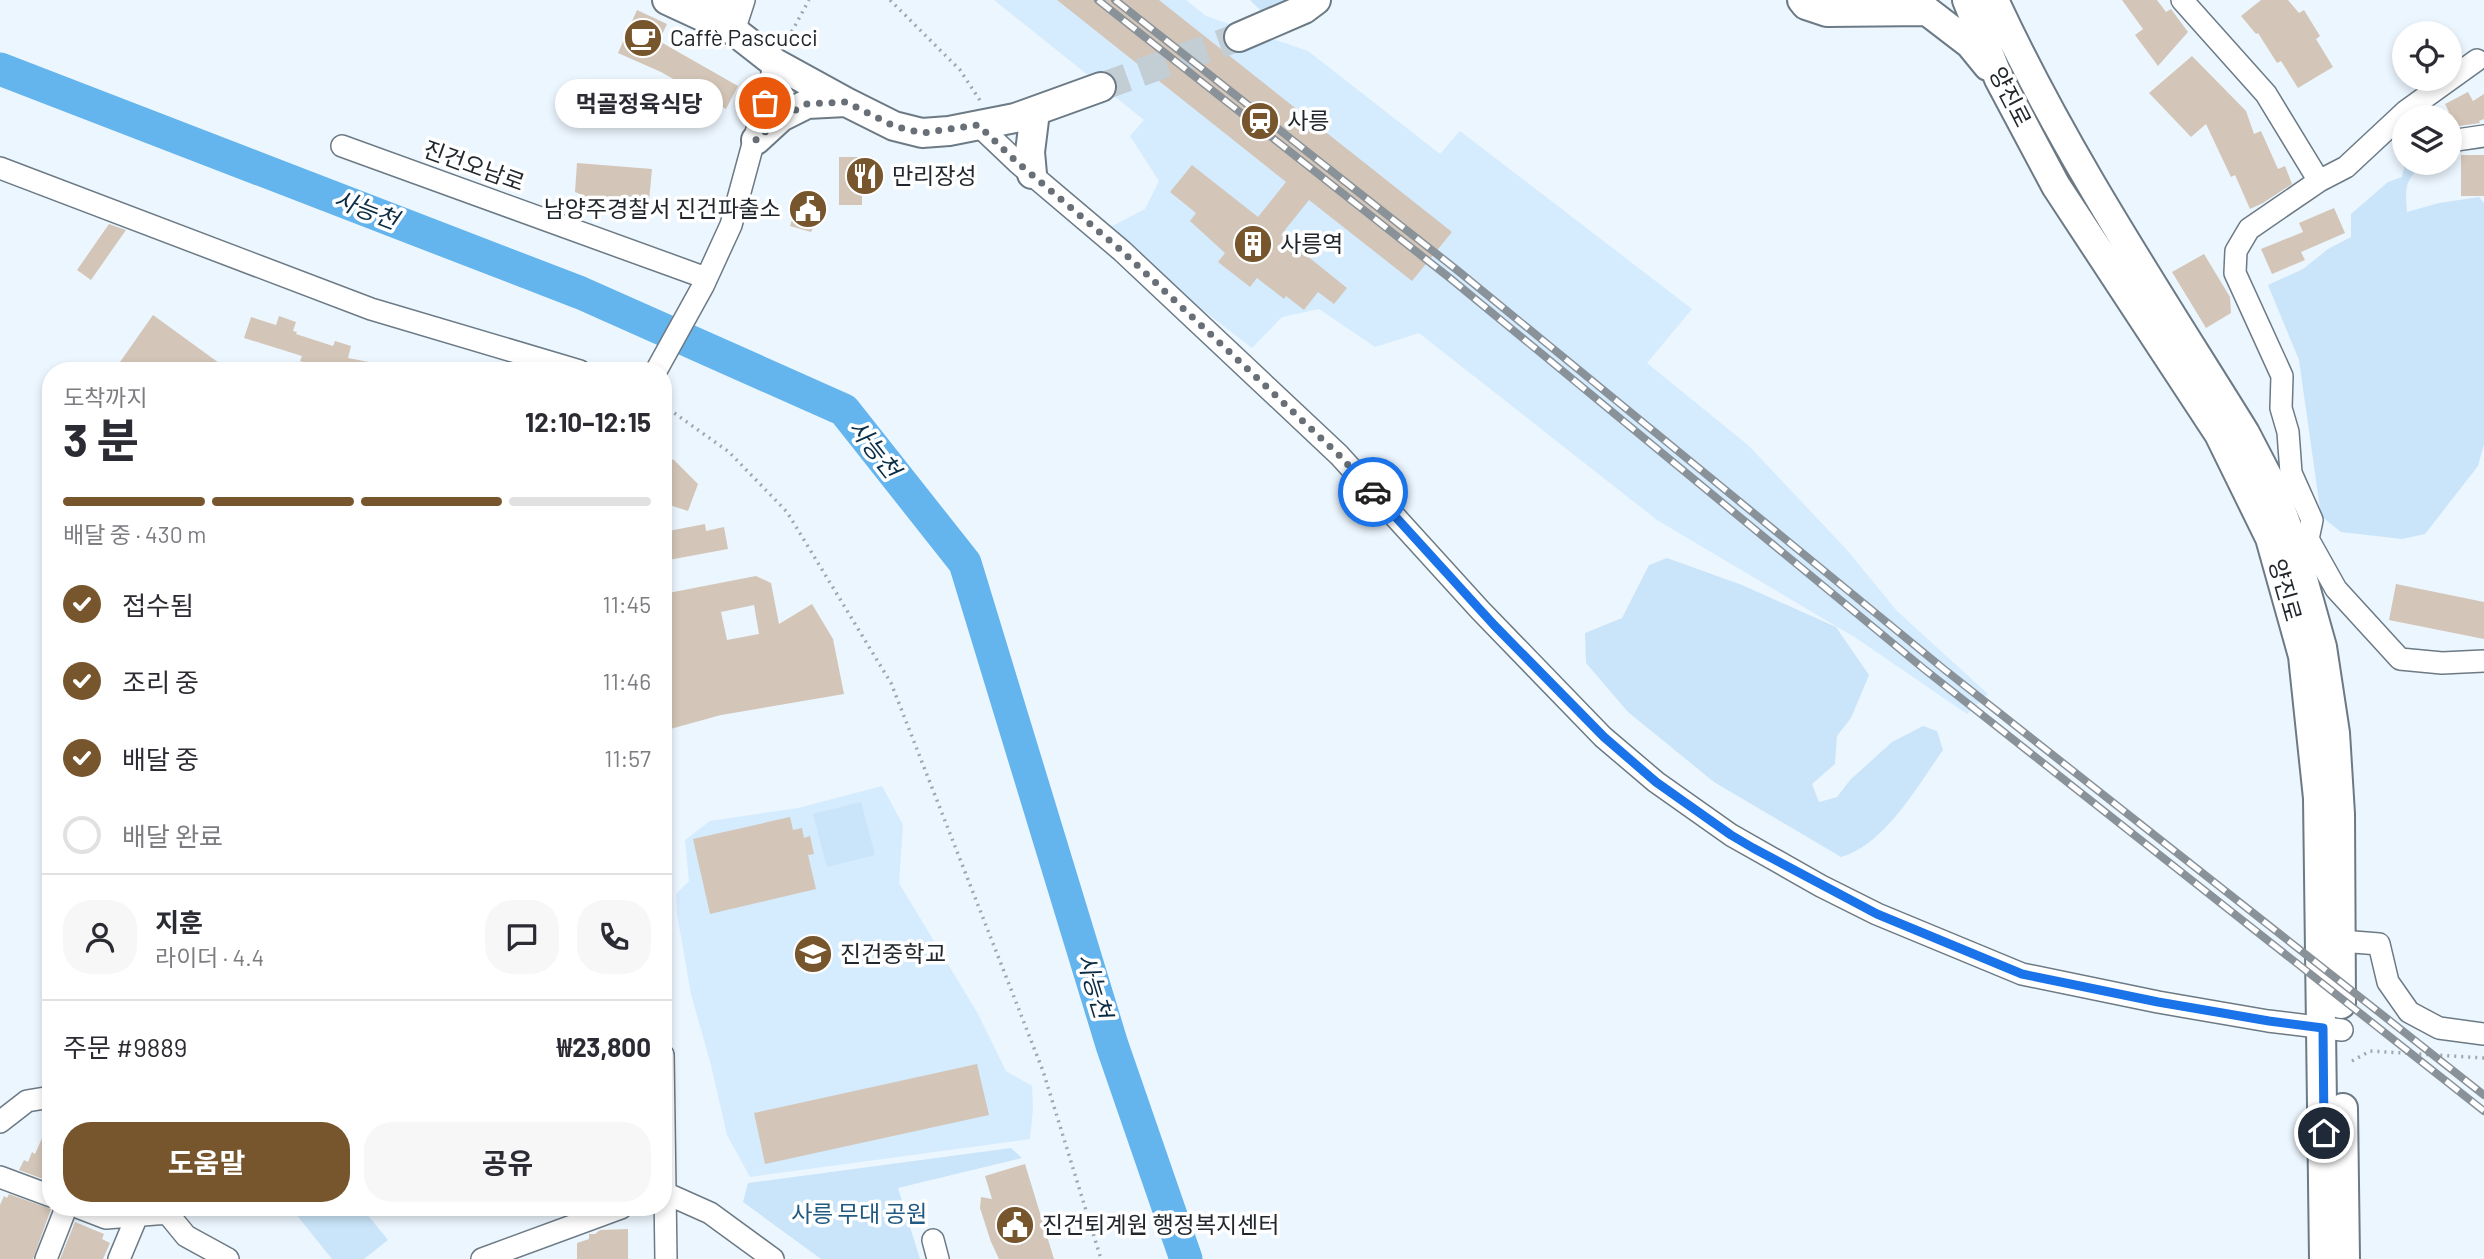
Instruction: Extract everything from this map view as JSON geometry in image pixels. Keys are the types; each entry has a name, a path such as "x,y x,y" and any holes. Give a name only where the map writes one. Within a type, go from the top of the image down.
{"main road":[{"path":"672,3 725,0"},
{"path":"1239,37 1304,9 1316,0"},
{"path":"1802,0 1806,5 1827,12 1927,11 1970,44 1999,79"},
{"name":"양진로","path":"1967,0 1999,79 2056,186 2219,434 2270,538 2303,656 2312,726 2345,1259"},
{"name":"양진로","path":"1994,0 2056,125 2245,433 2272,485 2292,540 2322,647 2336,733 2340,814 2340,941 2332,1029 2324,1259"},
{"path":"2007,0 2010,9 2010,35"},
{"path":"672,3 734,31 775,62 846,102 894,126 922,133 980,115 1035,112 1101,87"},
{"path":"756,140 782,117 807,104 846,102"},
{"path":"1032,174 1030,152 1035,112"}],"street":[{"path":"734,31 744,0"},
{"path":"2182,0 2266,94 2319,181"},
{"path":"2423,105 2477,60"},
{"path":"661,362 705,282 731,225 775,62"},
{"path":"980,115 1032,174 1122,251 1339,455 1454,583 1604,737 1656,782 1731,835 1877,914 2022,974 2158,1002 2332,1029"},
{"path":"2392,130 2346,167 2319,181 2249,229 2236,251 2235,273 2282,376 2281,408 2288,432 2291,473 2312,520 2308,539 2338,592 2400,659 2442,663 2484,661"},
{"path":"2462,139 2484,136"},
{"name":"진건오남로","path":"342,146 705,282"},
{"path":"0,168 371,309 550,362"},
{"path":"2308,597 2338,592"},
{"path":"2340,941 2379,944 2388,982 2409,1012 2439,1028 2484,1034"},
{"path":"0,1122 27,1101 42,1098"},
{"path":"0,1177 42,1193"},
{"path":"672,1196 710,1213 773,1259"},
{"path":"46,1259 63,1216"},
{"path":"103,1216 137,1216 119,1259"},
{"path":"171,1216 186,1236 228,1259"},
{"path":"482,1259 599,1216"},
{"path":"665,1216 666,1259"}],"path":[{"path":"775,62 809,0"},
{"path":"890,0 960,70 980,115"},
{"path":"672,411 729,452 787,512 891,683 1043,1071 1101,1259"},
{"path":"2352,1061 2370,1051 2484,1058"}],"shaded area":[{"path":"994,0 1186,0 1206,16 1308,51 1440,154 1460,131 1692,309 1647,363 1749,446 1847,550 1897,611 1988,694 1967,714 1856,638 1657,520 1419,333 1375,347 1319,309 1282,317 1252,348 1187,298 1110,227 1145,209 1159,181 1130,136 1144,120"},
{"name":"진건중학교","path":"882,786 903,825 899,883 978,1014 1006,1071 1032,1086 1030,1139 750,1177 727,1135 691,994 676,894 689,881 685,840 710,821 798,808"}],"green space":[{"path":"1250,0 1304,0 1263,13"},
{"path":"2412,175 2406,195 2407,212 2439,203 2479,197 2484,203 2484,444 2478,466 2425,534 2402,539 2341,532 2321,516 2299,360 2268,285 2303,269 2328,249 2351,237 2351,214 2388,182"},
{"path":"1667,558 1742,585 1836,627 1869,675 1851,718 1837,736 1835,764 1812,784 1819,802 1837,797 1850,780 1892,742 1923,726 1937,731 1943,750 1899,812 1872,840 1841,857 1714,782 1628,712 1586,663 1585,633 1622,618 1649,565"},
{"path":"861,802 875,855 827,867 813,814"},
{"name":"사릉 무대 공원","path":"1011,1148 1022,1158 898,1188 920,1259 821,1259 743,1202 748,1183"},
{"path":"297,1216 368,1216 388,1240 364,1259 332,1259"}],"building":[{"path":"1057,0 1159,0 1452,232 1412,281 1309,200 1281,235 1347,288 1334,304 1318,292 1304,310 1286,296 1284,299 1257,278 1250,287 1218,262 1225,253 1190,221 1196,213 1170,192 1192,165 1258,217 1286,182"},
{"path":"2122,0 2157,0 2166,12 2171,9 2188,32 2158,66 2135,35 2143,29"},
{"path":"2261,0 2288,0 2299,13 2304,10 2320,36 2316,39 2333,67 2298,88 2281,61 2277,63 2258,33 2256,34 2241,16"},
{"path":"637,10 667,24 659,41 738,86 726,109 661,72 618,53"},
{"path":"2192,56 2246,111 2254,134 2261,131 2278,169 2285,166 2292,184 2250,209 2235,175 2231,177 2206,124 2191,137 2149,93"},
{"path":"2468,92 2473,101 2484,94 2484,119 2479,121 2480,123 2462,126 2462,105 2445,104"},
{"path":"2462,155 2484,155 2484,196 2461,196"},
{"path":"839,157 873,157 873,183 862,183 862,205 839,205"},
{"path":"577,163 652,169 648,212 619,210 575,192"},
{"path":"800,194 824,202 817,226 814,225 811,232 790,226"},
{"path":"2334,208 2345,233 2301,252 2305,260 2272,274 2261,249 2303,232 2299,223"},
{"path":"109,224 126,230 91,280 77,270"},
{"path":"2204,254 2230,297 2231,313 2206,328 2172,272"},
{"path":"153,315 218,362 120,362"},
{"path":"279,316 296,322 293,331 297,332 296,334 333,346 335,341 351,346 348,358 369,362 303,362 300,361 302,356 244,338 251,317 276,325"},
{"path":"672,459 698,484 688,511 672,506"},
{"path":"705,524 706,531 724,527 728,549 672,559 672,530"},
{"path":"756,576 771,583 779,624 812,604 833,639 844,694 721,715 672,729 672,592","holes":["754,605 759,634 727,640 721,612"]},
{"path":"2396,584 2484,602 2484,639 2389,620"},
{"path":"790,817 793,830 802,828 804,838 810,836 814,854 808,855 816,889 710,914 693,839"},
{"path":"977,1064 989,1115 765,1164 754,1113"},
{"path":"42,1138 42,1179 19,1170 24,1160 28,1162 32,1152 35,1154"},
{"name":"진건퇴계원 행정복지센터","path":"1025,1164 1054,1259 999,1259 980,1208 981,1197 992,1199 985,1176"},
{"path":"9,1194 42,1206 42,1216 48,1216 33,1259 0,1259 0,1205 4,1196 7,1198"},
{"path":"75,1222 104,1234 102,1239 110,1243 103,1259 60,1259"},
{"path":"628,1229 628,1259 577,1259 577,1243 589,1239 589,1234 600,1230"}],"waterway":[{"name":"사능천","path":"0,69 581,293 844,410 965,563 1112,1045 1186,1259"}],"tunnel":[{"path":"1101,87 1239,37"}],"railway":[{"path":"1098,0 1451,279 1924,669 2484,1111"},
{"path":"1115,0 1457,270 1945,670 2484,1095"}],"way so far":[{"path":"765,103 756,140 782,117 807,104 846,102 894,126 922,133 978,125 1018,163 1122,251 1339,455 1373,492"}],"place":[{"name":"Caffè Pascucci","path":"643,38"},
{"name":"먹골정육식당","path":"765,103"},
{"name":"사릉","path":"1260,121"},
{"name":"만리장성","path":"865,176"},
{"name":"남양주경찰서 진건파출소","path":"808,209"},
{"name":"사릉역","path":"1253,244"},
{"name":"진건중학교","path":"813,954"},
{"name":"진건퇴계원 행정복지센터","path":"1015,1225"}],"route":[{"path":"1373,492 1412,538 1521,654 1604,737 1656,782 1753,848 1877,914 1973,956 2022,974 2158,1002 2323,1028 2324,1133"}]}
